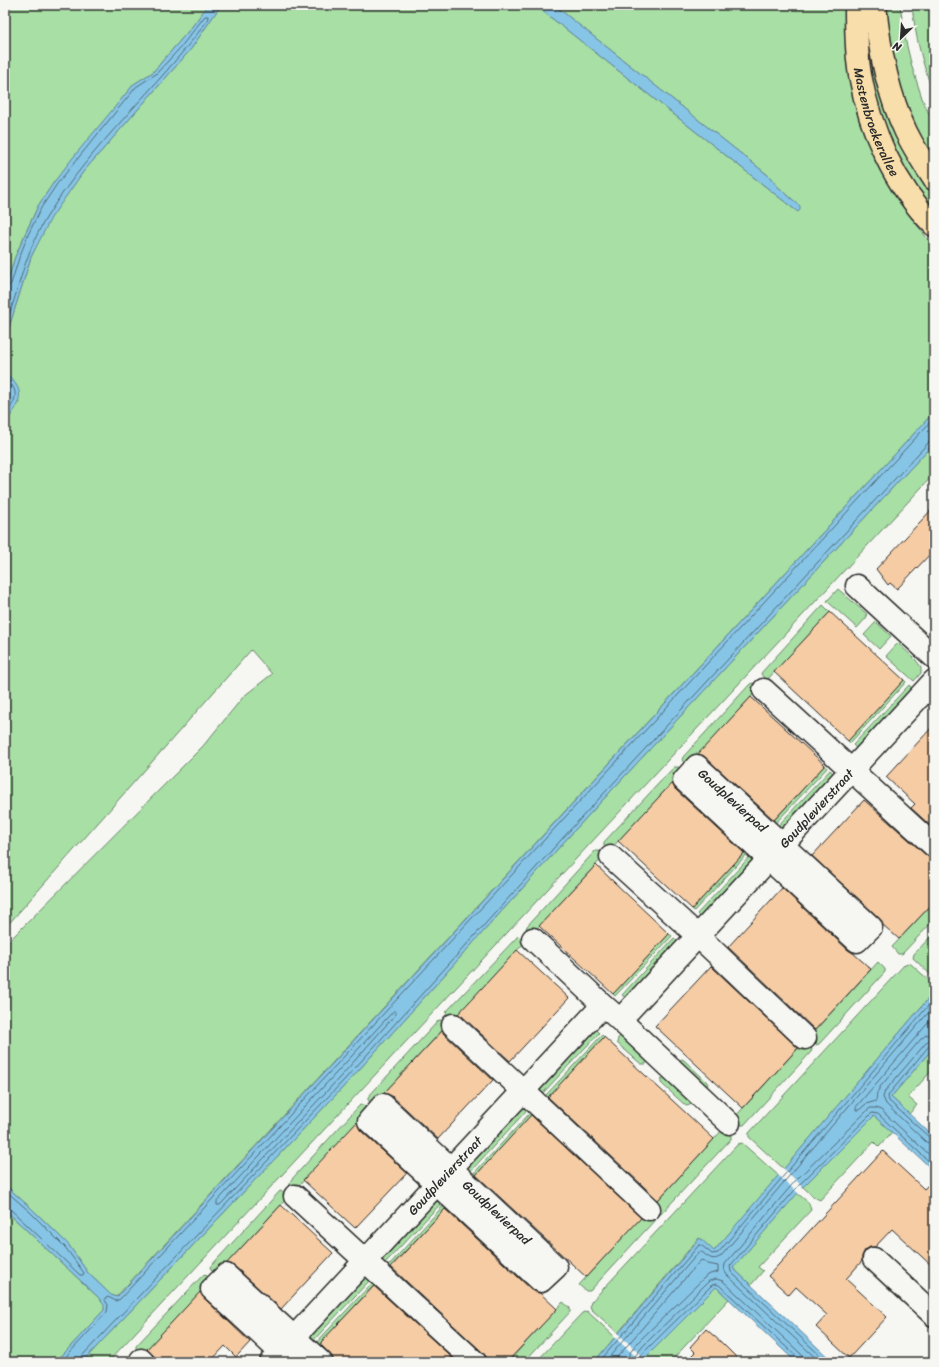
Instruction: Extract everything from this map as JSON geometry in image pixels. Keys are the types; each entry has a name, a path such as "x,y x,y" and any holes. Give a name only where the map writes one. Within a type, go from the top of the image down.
{"main road":[{"name":"Mastenbroekerallee","path":"856,5 856,39 860,74 867,106 892,170 910,198 934,225"},
{"name":"Mastenbroekerallee","path":"875,5 883,64 893,98 906,131 934,179"}],"street":[{"path":"857,586 934,656"},
{"name":"Goudplevierstraat","path":"620,1020 934,680"},
{"path":"764,690 934,846"},
{"path":"611,857 698,936 805,1038"},
{"path":"533,939 728,1123"},
{"name":"Goudplevierstraat","path":"284,1353 366,1261 603,1005"},
{"path":"453,1025 649,1209"},
{"name":"Goudplevierpad","path":"444,1176 556,1267 541,1281 444,1176"},
{"path":"295,1196 475,1362"},
{"path":"874,1259 934,1315"},
{"path":"284,1353 321,1362"}],"green space":[{"path":"5,5 208,5 191,28 153,72 134,84 54,182 38,206 25,234 15,257 5,290"},
{"path":"221,5 535,5 794,209 800,206 777,186 769,176 554,5 847,5 896,192 917,225 934,247 934,250 930,255 934,258 934,412 116,1297 111,1295 88,1273 68,1244 5,1185 5,945 203,746 244,696 272,674 251,650 5,928 5,424 19,403 13,380 5,373 5,340 31,257 50,218 83,172 191,49"},
{"path":"881,5 900,5 905,38 912,67 922,98 934,125 934,167 901,100"},
{"path":"912,5 934,5 934,95 920,51"},
{"path":"869,66 874,67 927,184 934,193 934,218 895,162 866,69"},
{"path":"934,443 934,474 108,1362 82,1362 348,1082 573,832"},
{"path":"838,589 867,614 867,617 857,628 827,601"},
{"path":"823,605 830,612 766,681 761,674 762,672"},
{"path":"876,622 891,636 879,649 864,635"},
{"path":"898,643 915,659 921,667 921,673 914,681 886,656"},
{"path":"904,680 906,682 850,743 848,741"},
{"path":"753,683 759,688 687,767 682,760 683,757 750,684"},
{"path":"909,685 915,691 859,751 853,745"},
{"path":"825,765 827,768 771,828 769,826"},
{"path":"674,767 678,767 683,771 609,851 604,846 604,842"},
{"path":"830,770 836,776 780,836 774,830"},
{"path":"748,849 750,851 694,911 692,909"},
{"path":"595,851 599,851 604,856 532,934 526,929 527,926"},
{"path":"753,853 759,859 703,920 697,914"},
{"path":"934,902 934,920 902,954 898,954 892,947"},
{"path":"934,933 934,978 913,958 914,954"},
{"path":"669,934 672,936 615,996 613,994"},
{"path":"518,936 525,942 452,1021 447,1016 446,1012"},
{"path":"674,938 680,943 628,1000 622,995"},
{"path":"878,962 885,969 885,972 819,1044 816,1045 808,1038"},
{"path":"908,963 934,985 934,992 784,1169 749,1137 749,1133 905,964"},
{"path":"439,1020 447,1025 373,1105 368,1100 368,1097"},
{"path":"593,1027 599,1033 543,1093 537,1088"},
{"path":"602,1035 604,1037 548,1098 545,1096"},
{"path":"622,1035 649,1060 646,1064 641,1064 617,1043 618,1038"},
{"path":"805,1041 812,1049 811,1052 744,1125 740,1125 733,1119"},
{"path":"934,1047 934,1068 908,1097 917,1105 909,1114 891,1097"},
{"path":"682,1059 706,1081 708,1084 706,1088 678,1061"},
{"path":"665,1076 693,1101 690,1105 686,1106 661,1083 661,1080"},
{"path":"360,1105 363,1105 369,1110 296,1189 290,1183 291,1180"},
{"path":"521,1105 527,1110 467,1175 462,1169"},
{"path":"530,1113 532,1115 476,1175 474,1173"},
{"path":"874,1116 892,1132 879,1147 874,1142 820,1200 814,1197 803,1187"},
{"path":"724,1128 731,1134 731,1139 661,1214 658,1214 651,1208"},
{"path":"742,1143 779,1176 714,1251 699,1238 618,1333 591,1309 591,1302 738,1144"},
{"path":"280,1191 289,1196 216,1275 210,1267"},
{"path":"797,1193 809,1203 811,1210 758,1267 763,1271 751,1285 733,1268"},
{"path":"439,1194 445,1199 385,1263 380,1258"},
{"path":"444,1205 447,1207 390,1267 388,1266"},
{"path":"5,1210 105,1305 104,1310 56,1362 5,1362"},
{"path":"647,1211 655,1218 654,1221 590,1291 586,1291 579,1285"},
{"path":"205,1274 211,1280 142,1355 136,1349 136,1346"},
{"path":"364,1275 370,1280 310,1344 304,1339"},
{"path":"372,1283 375,1284 319,1345 316,1343"},
{"path":"716,1287 729,1299 670,1362 649,1362 645,1358 649,1353"},
{"path":"563,1302 570,1308 570,1312 524,1362 508,1362"},
{"path":"587,1311 615,1337 594,1362 536,1362 582,1313"}],"water":[{"path":"208,5 221,5 191,49 83,172 51,218 31,257 5,340 5,290 15,257 38,206 75,155 134,84 153,72 191,28"},
{"path":"535,5 554,5 769,176 777,186 800,206 800,210 798,212 794,209"},
{"path":"5,373 17,386 19,398 14,410 5,424"},
{"path":"934,412 934,443 573,832 348,1082 82,1362 56,1362 104,1310 104,1305 98,1297 5,1210 5,1185 68,1244 88,1273 111,1295 117,1297"},
{"path":"934,992 934,1047 891,1097 934,1137 934,1171 874,1116 803,1187 733,1268 833,1362 796,1362 716,1287 641,1362 594,1362 700,1238 714,1251"}],"pier":[{"path":"783,1168 804,1188 799,1194 777,1174"},
{"path":"616,1332 646,1359 643,1362 613,1336"}],"building":[{"path":"934,507 934,550 897,589 890,583 888,585 876,569"},
{"path":"830,612 904,680 848,741 774,672"},
{"path":"751,697 825,765 774,820 705,757 698,754"},
{"path":"934,725 934,829 911,808 915,804 886,777"},
{"path":"672,783 675,789 744,853 692,909 618,841"},
{"path":"864,800 926,855 934,858 934,902 899,939 883,925 879,918 812,856"},
{"path":"596,865 669,934 613,994 539,926"},
{"path":"782,888 848,950 871,969 815,1030 728,947"},
{"path":"517,950 569,998 510,1061 458,1014"},
{"path":"711,966 798,1048 743,1108 655,1026"},
{"path":"442,1031 493,1080 438,1139 392,1096 384,1093"},
{"path":"604,1037 714,1139 658,1200 548,1097"},
{"path":"531,1115 641,1218 586,1277 476,1175"},
{"path":"357,1122 360,1130 407,1173 355,1228 303,1180"},
{"path":"883,1151 924,1189 934,1179 934,1268 892,1229 875,1247 870,1247 865,1250 862,1256 862,1261 846,1279 887,1317 849,1358 816,1327 827,1315 796,1287 789,1295 768,1276"},
{"path":"281,1205 333,1253 281,1309 234,1266 227,1263"},
{"path":"445,1209 532,1290 540,1293 557,1309 507,1362 487,1362 487,1358 483,1353 391,1267"},
{"path":"374,1286 457,1362 333,1362 333,1358 321,1345 321,1342"},
{"path":"200,1292 204,1298 250,1342 236,1357 225,1346 210,1362 160,1362 147,1349"},
{"path":"706,1329 741,1362 685,1362 695,1352 690,1347"}]}
